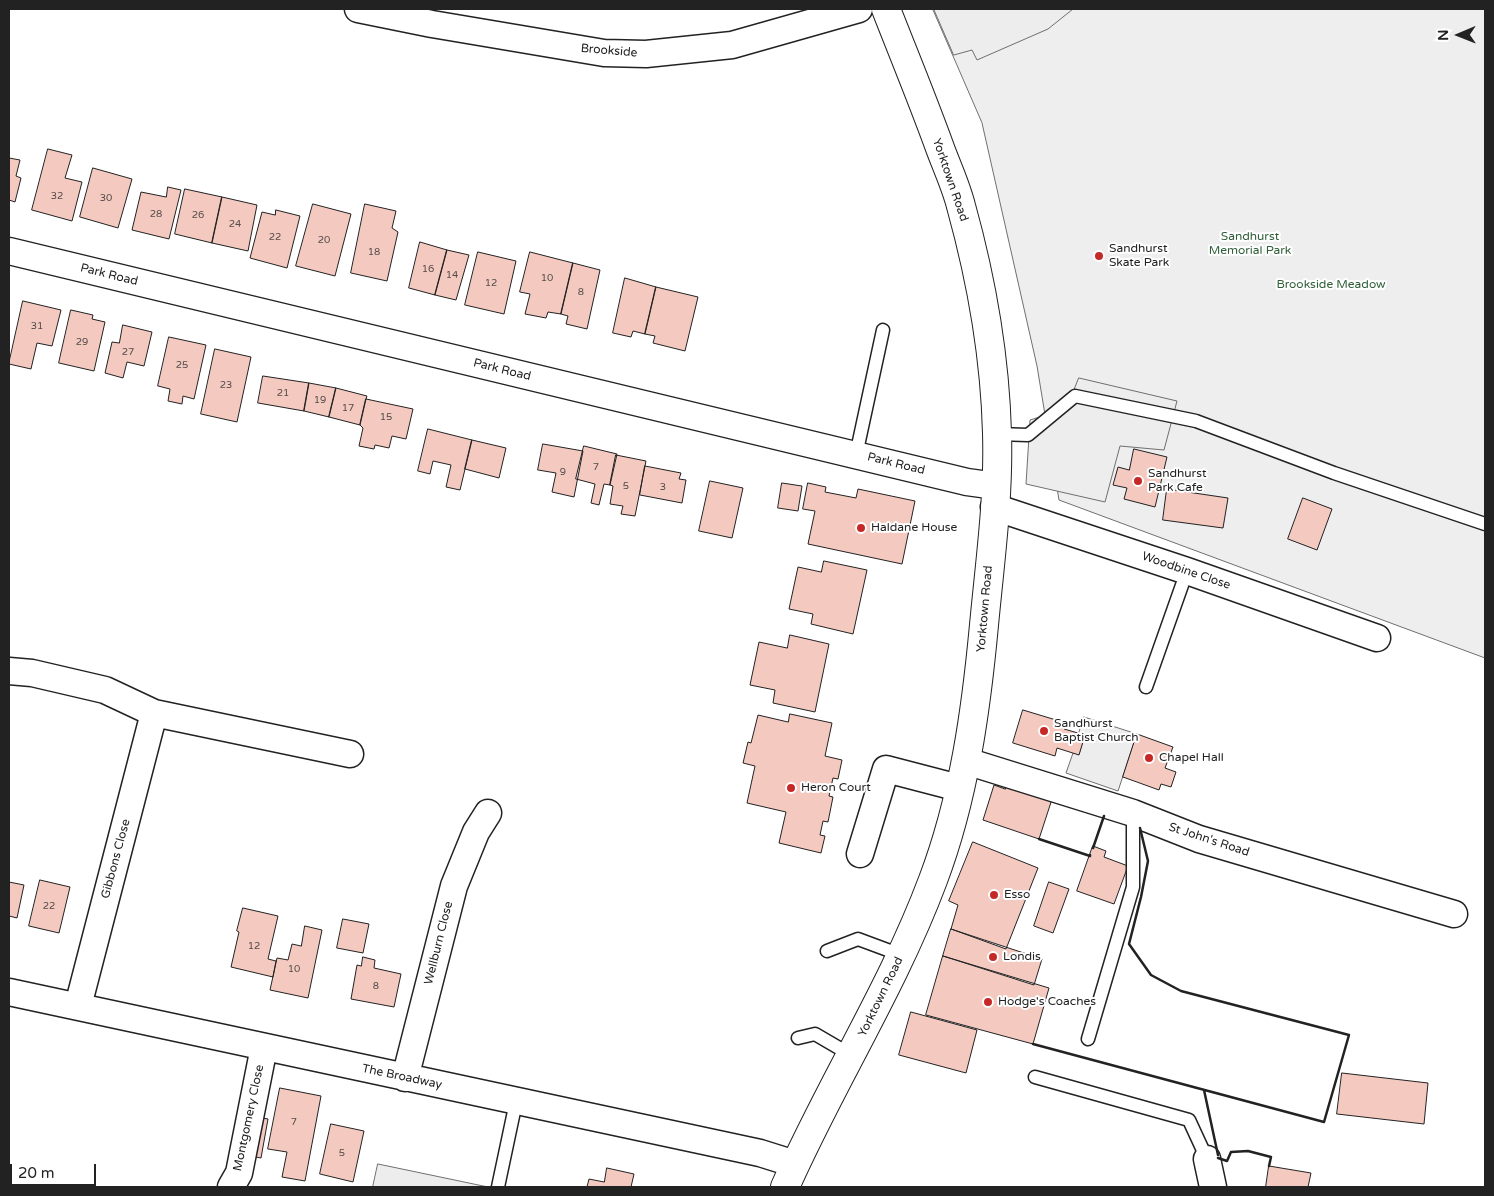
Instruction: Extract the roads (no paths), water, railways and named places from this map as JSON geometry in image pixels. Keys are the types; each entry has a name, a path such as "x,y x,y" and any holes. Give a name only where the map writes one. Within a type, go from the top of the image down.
{"main road":[{"name":"Yorktown Road","path":"790,1176 912,932 934,877 953,819 966,761 981,657 995,496 996,407 983,301 960,203 922,99 886,9"}],"street":[{"name":"Brookside","path":"358,9 604,54 646,54 732,45 858,9"},
{"name":"Park Road","path":"9,251 967,482 995,496"},
{"name":"Woodbine Close","path":"995,496 1187,571 1377,638"},
{"path":"9,671 32,673 105,690 154,713 350,754"},
{"name":"Gibbons Close","path":"78,1006 154,713"},
{"name":"St John's Road","path":"966,761 1133,813 1199,839 1454,914"},
{"path":"860,854 886,769 959,788"},
{"name":"Wellburn Close","path":"405,1078 454,886 476,832 488,813"},
{"name":"The Broadway","path":"9,992 760,1153 790,1176"},
{"name":"Montgomery Close","path":"231,1187 239,1173 264,1047"},
{"path":"1207,1159 1213,1187"}],"lane":[{"path":"856,455 884,330"},
{"path":"997,434 1028,434 1075,396 1196,420 1334,472 1485,524"},
{"path":"1146,687 1187,571"},
{"path":"1088,1039 1133,888 1133,813"},
{"path":"827,951 858,939 901,956"},
{"path":"798,1038 815,1034 851,1055"},
{"path":"1035,1077 1189,1120 1207,1159"},
{"path":"498,1187 516,1102"}],"place":[{"name":"Sandhurst Skate Park","path":"1099,256"},
{"name":"Sandhurst Park Cafe","path":"1138,481"},
{"name":"Haldane House","path":"861,528"},
{"name":"Sandhurst Baptist Church","path":"1044,731"},
{"name":"Chapel Hall","path":"1149,758"},
{"name":"Heron Court","path":"791,788"},
{"name":"Esso","path":"994,895"},
{"name":"Londis","path":"993,957"},
{"name":"Hodge's Coaches","path":"988,1002"}],"park label":[{"name":"Sandhurst Memorial Park","path":"1250,244"},
{"name":"Brookside Meadow","path":"1331,285"}]}
